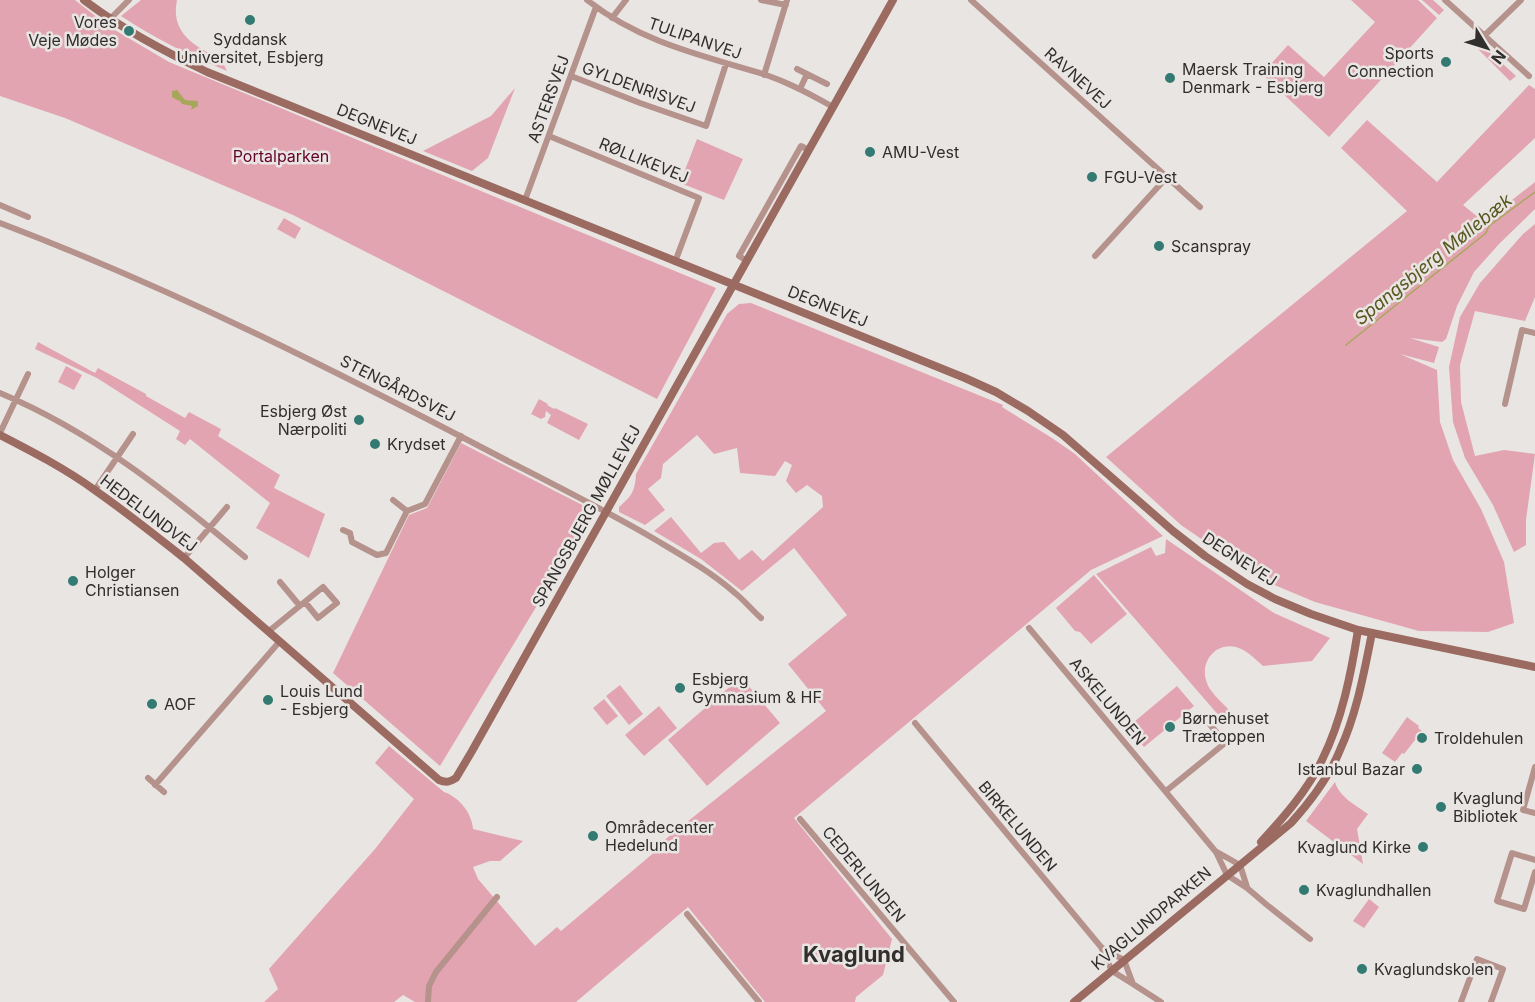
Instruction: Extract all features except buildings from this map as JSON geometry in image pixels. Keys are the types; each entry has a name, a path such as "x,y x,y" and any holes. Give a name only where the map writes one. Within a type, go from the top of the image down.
{"street":[{"name":"DEGNEVEJ","path":"84,0 156,47 207,72 996,392 1064,435 1173,531 1205,556 1247,584 1275,599 1358,630 1535,667"},
{"path":"110,19 129,0"},
{"name":"TULIPANVEJ","path":"587,0 612,18 679,50 764,75 800,89 833,107"},
{"path":"612,18 626,0"},
{"path":"761,0 787,3 764,75"},
{"name":"SPANGSBJERG MØLLEVEJ","path":"448,782 456,778 472,751 893,0"},
{"name":"RAVNEVEJ","path":"971,0 1200,207"},
{"path":"1445,0 1528,76"},
{"path":"1484,36 1521,0"},
{"name":"ASTERSVEJ","path":"525,200 596,7"},
{"name":"GYLDENRISVEJ","path":"571,76 706,126 726,64"},
{"path":"797,69 826,84"},
{"path":"800,89 807,74"},
{"name":"RØLLIKEVEJ","path":"549,136 699,198 675,262"},
{"path":"1095,256 1167,177"},
{"path":"0,205 28,217"},
{"name":"STENGÅRDSVEJ","path":"0,223 101,263 241,326 461,436 605,512 705,570 736,593 761,618"},
{"path":"1505,405 1522,330 1535,333"},
{"path":"0,434 28,374"},
{"path":"0,393 67,425 118,457 169,494 245,557"},
{"name":"HEDELUNDVEJ","path":"0,434 50,461 95,490 184,558 439,780 448,782"},
{"path":"95,490 133,434"},
{"path":"343,530 350,533 352,542 377,555 386,553 407,511 425,504 461,436"},
{"path":"393,500 407,511"},
{"path":"184,558 227,507"},
{"path":"269,631 302,604 323,587 337,603 318,618 302,604 280,582"},
{"name":"ASKELUNDEN","path":"1029,628 1216,852 1227,875"},
{"name":"KVAGLUNDPARKEN","path":"1074,1002 1240,866 1292,807 1322,761 1340,718 1358,630"},
{"name":"KVAGLUNDPARKEN","path":"1247,858 1291,823 1331,769 1356,706 1372,633"},
{"path":"155,785 280,641"},
{"path":"1166,791 1225,743 1208,722"},
{"name":"BIRKELUNDEN","path":"915,723 1101,947 1112,971"},
{"path":"1535,767 1523,810 1535,813"},
{"path":"147,778 164,792"},
{"name":"CEDERLUNDEN","path":"800,819 954,1002"},
{"name":"ASKELUNDEN","path":"1216,852 1240,866"},
{"path":"1535,860 1512,853 1497,901 1524,909 1535,873"},
{"path":"1240,866 1248,888"},
{"path":"1227,875 1248,888 1310,939"},
{"path":"428,1002 432,979 497,897"},
{"path":"687,914 759,1002"},
{"name":"BIRKELUNDEN","path":"1101,947 1124,960"},
{"path":"1461,1002 1477,959 1503,969 1491,1002"},
{"path":"1124,960 1133,984"},
{"path":"1112,971 1161,1002"}],"green space":[{"name":"Portalparken","path":"0,0 75,0 108,26 169,62 716,288 657,399 293,215 65,118 0,96"},
{"path":"141,0 177,0 177,21 181,30 194,44 221,59 227,71 173,46 121,16"},
{"path":"1351,0 1418,0 1437,18 1329,137 1262,74 1288,45 1324,77 1375,22"},
{"path":"1422,0 1433,0 1444,10 1439,15"},
{"path":"1480,43 1516,76 1510,81 1476,47"},
{"path":"1529,85 1535,89 1535,138 1463,205 1484,222 1535,182 1535,209 1474,272 1457,306 1446,339 1442,342 1410,338 1439,347 1434,363 1400,354 1437,370 1440,422 1453,460 1481,509 1504,562 1514,623 1488,632 1419,631 1315,602 1272,584 1181,525 1106,457 1407,211 1341,148 1367,120 1437,182"},
{"path":"515,88 488,158 472,171 423,151 491,116"},
{"path":"697,139 743,159 724,200 680,183"},
{"path":"284,218 301,228 295,239 277,229"},
{"path":"1535,224 1535,297 1525,321 1475,311 1460,365 1461,402 1475,456 1504,450 1535,454 1526,520 1526,545 1514,552 1493,505 1465,458 1453,422 1449,367 1460,317 1480,283 1523,234"},
{"path":"751,303 1003,405 1002,407 1075,454 1163,536 1091,570 794,818 892,939 883,975 856,997 855,1002 765,1002 688,907 576,1002 415,1002 403,995 394,1002 264,1002 278,989 269,969 375,849 414,799 375,763 389,746 444,792 460,802 470,817 473,829 523,841 500,861 490,861 473,867 478,879 535,946 557,927 561,931 663,845 662,842 826,711 788,664 847,615 794,548 742,591 701,559 654,531 671,517 701,553 714,543 724,542 739,560 752,550 763,561 823,507 822,496 807,485 796,493 786,481 792,465 785,461 775,476 740,473 737,448 714,454 697,435 663,464 661,478 648,489 665,510 645,525 619,512 619,507 632,493 636,474 727,314 739,304"},
{"path":"38,342 95,373 98,368 185,418 189,412 221,429 218,436 280,475 274,488 325,514 309,558 256,528 270,503 190,439 185,445 176,439 180,431 97,378 35,349"},
{"path":"66,366 82,375 74,390 58,382"},
{"path":"539,399 554,409 588,424 579,440 547,423 551,415 546,411 545,417 541,419 531,414"},
{"path":"461,443 594,511 440,766 333,673 409,515 427,508"},
{"path":"1166,539 1274,613 1330,638 1312,661 1263,666 1240,648 1228,646 1215,651 1207,662 1205,676 1212,691 1235,716 1227,725 1096,574 1151,547 1156,556 1165,553"},
{"path":"1094,575 1127,614 1091,644 1080,632 1075,631 1056,608"},
{"path":"741,677 780,723 707,786 668,740"},
{"path":"620,685 643,714 629,725 606,696"},
{"path":"1177,686 1194,706 1144,747 1128,727"},
{"path":"604,699 618,716 607,725 593,708"},
{"path":"659,706 677,728 644,756 625,735"},
{"path":"1407,717 1422,731 1395,762 1382,753"},
{"path":"1335,782 1344,797 1368,814 1357,829 1363,864 1306,821"},
{"path":"1369,899 1379,907 1364,928 1353,921"}],"shaded area":[{"path":"177,90 185,100 198,101 198,106 191,110 192,106 182,104 172,97 172,91"}],"waterway":[{"name":"Spangsbjerg Møllebæk","path":"1346,345 1486,233 1489,226 1535,192"}],"place":[{"name":"Syddansk Universitet, Esbjerg","path":"250,20"},
{"name":"Vores Veje Mødes","path":"129,31"},
{"name":"Sports Connection","path":"1446,62"},
{"name":"Maersk Training Denmark - Esbjerg","path":"1170,78"},
{"name":"AMU-Vest","path":"870,152"},
{"name":"FGU-Vest","path":"1092,177"},
{"name":"Scanspray","path":"1159,246"},
{"name":"Esbjerg Øst Nærpoliti","path":"359,420"},
{"name":"Krydset","path":"375,444"},
{"name":"Holger Christiansen","path":"73,581"},
{"name":"Esbjerg Gymnasium & HF","path":"680,688"},
{"name":"Louis Lund - Esbjerg","path":"268,700"},
{"name":"AOF","path":"152,704"},
{"name":"Børnehuset Trætoppen","path":"1170,727"},
{"name":"Troldehulen","path":"1422,738"},
{"name":"Istanbul Bazar","path":"1417,769"},
{"name":"Kvaglund Bibliotek","path":"1441,807"},
{"name":"Områdecenter Hedelund","path":"593,836"},
{"name":"Kvaglund Kirke","path":"1423,847"},
{"name":"Kvaglundhallen","path":"1304,890"},
{"name":"Kvaglundskolen","path":"1362,969"}],"district":[{"name":"Kvaglund","path":"854,954"}]}
